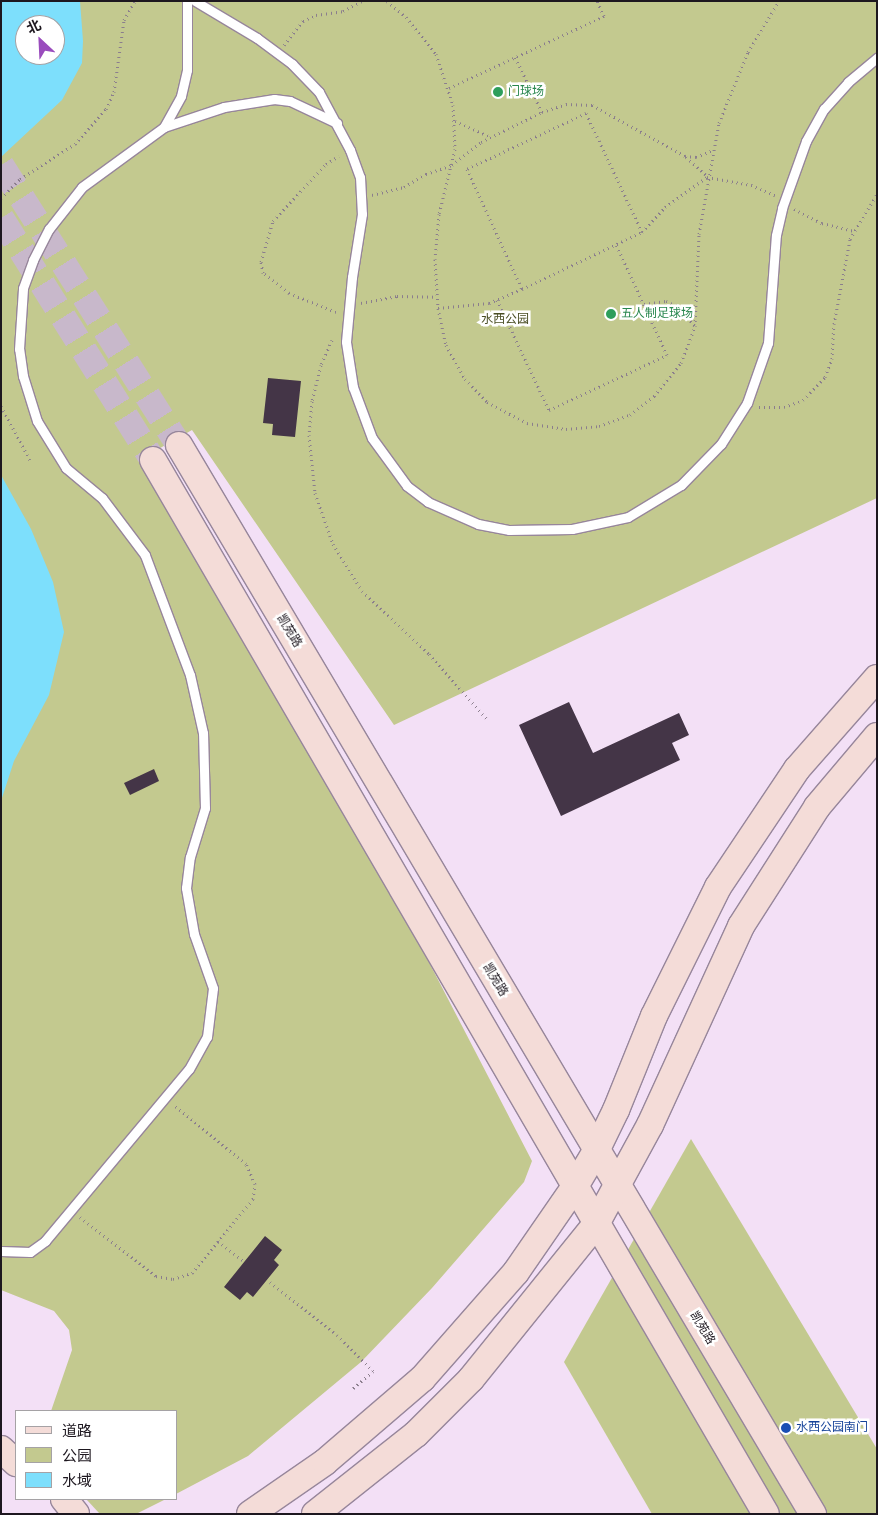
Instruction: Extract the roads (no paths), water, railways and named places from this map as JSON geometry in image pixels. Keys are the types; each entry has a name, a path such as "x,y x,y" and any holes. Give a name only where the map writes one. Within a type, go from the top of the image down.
{"main road":[{"name":"凯苑路","path":"179,445 596,1151 613,1187 654,1247 813,1514"},
{"path":"153,460 574,1188 766,1514"},
{"path":"250,1514 325,1462 422,1379 516,1272 574,1188 596,1151 616,1110 654,1016 718,887 797,769 877,678"},
{"path":"315,1514 416,1434 472,1378 596,1224 613,1187 650,1125 740,926 817,807 877,736"},
{"path":"616,1110 608,1152 630,1282"},
{"path":"650,1125 639,1180 643,1214 654,1247"},
{"path":"1,1437 15,1449"},
{"path":"1,1449 15,1462"},
{"path":"53,1500 62,1514"},
{"path":"65,1500 76,1514"}],"lane":[{"path":"164,127 181,96 187,70 186,1"},
{"path":"195,1 280,55 319,92 350,150 363,196 360,234 346,316 346,342 353,387 372,438 387,463 407,486 428,502 478,524 538,532 572,530 628,517 681,485 702,466 735,425 747,403 768,343 776,235 784,201 806,141 824,110 848,82 877,58"},
{"path":"1,1251 30,1252 45,1241 189,1069 207,1037 214,988 190,919 186,888 190,857 205,808 203,733 182,648 145,555 102,498 63,470 37,421 23,376 18,332 23,288 40,244 57,217 82,188 164,127 224,107 274,99 290,101 337,123"}],"water":[{"path":"1,1 80,1 83,41 82,63 62,100 1,157"},
{"path":"1,475 31,529 53,582 64,632 49,695 14,761 1,801"}],"tunnel":[{"path":"1,165 179,445"},
{"path":"1,218 153,460"}],"place":[{"name":"‌门球场‌","path":"498,92"},
{"name":"五人制足球场","path":"611,314"},
{"name":"水西公园南门","path":"786,1428"}],"park label":[{"name":"水西公园","path":"505,320"}]}
